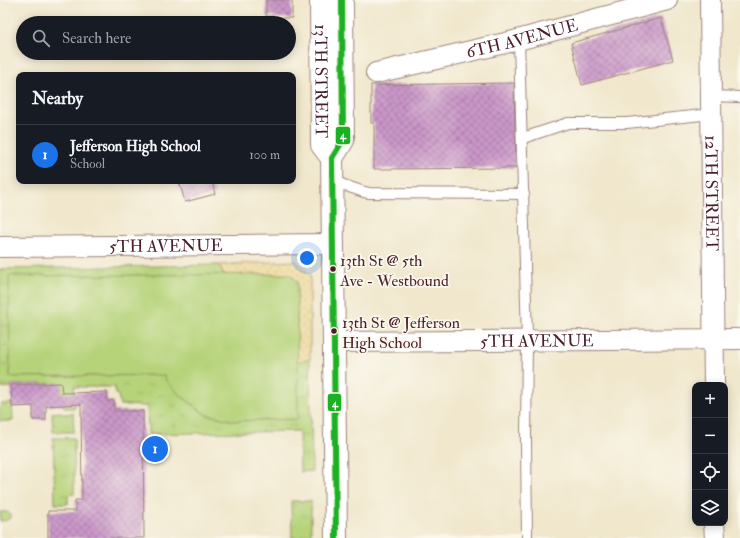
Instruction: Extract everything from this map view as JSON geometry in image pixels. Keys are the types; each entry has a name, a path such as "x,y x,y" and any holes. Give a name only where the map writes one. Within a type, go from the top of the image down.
{"street":[{"name":"13TH STREET","path":"321,0 322,145 332,158"},
{"name":"13TH STREET","path":"336,538 332,158 343,140 342,0"},
{"name":"6TH AVENUE","path":"376,73 519,40 667,0"},
{"name":"12TH STREET","path":"710,0 714,382"},
{"name":"5TH AVENUE","path":"0,247 333,244"},
{"name":"5TH AVENUE","path":"334,342 740,339"},
{"path":"714,526 715,538"}],"lane":[{"path":"519,40 528,340 526,538"},
{"path":"523,138 568,123 627,123 711,105 740,96"},
{"path":"332,182 369,193 524,194"}],"green space":[{"path":"216,265 221,267 224,279 282,365 310,359 312,471 300,472 299,431 148,434 147,406 120,405 118,395 115,394 115,387 74,387 75,408 66,408 62,405 61,383 11,385 11,387 0,388 0,269"},
{"path":"290,274 297,282 298,419 234,421 205,414 180,395 167,382 163,375 10,377 9,276"},
{"path":"12,403 13,421 0,421 0,404"},
{"path":"61,412 64,414 73,413 74,432 53,432 52,413"},
{"path":"53,438 74,438 74,494 68,495 68,504 55,504"},
{"path":"291,501 311,501 311,538 292,538"},
{"path":"0,512 7,512 10,514 10,518 0,521"}],"sand":[{"path":"296,261 310,275 310,359 282,365 224,279 221,267 216,265"}],"building":[{"path":"266,0 292,0 292,16 266,16"},
{"path":"661,18 673,60 582,85 571,43"},
{"path":"514,83 516,168 374,169 374,123 371,123 371,85"},
{"path":"180,184 213,184 215,194 185,202"},
{"path":"61,383 62,393 107,392 107,401 114,401 114,411 143,411 144,538 48,538 48,511 76,511 75,500 82,500 81,404 46,406 46,420 33,420 33,406 12,407 11,385"}],"transit line":[{"name":"4","path":"336,538 332,158 343,140 342,0"}],"place":[{"name":"13th St @ 5th Ave - Westbound","path":"333,269"},
{"name":"13th St @ Jefferson High School","path":"334,331"},
{"name":"Jefferson High School","path":"155,449"}]}
